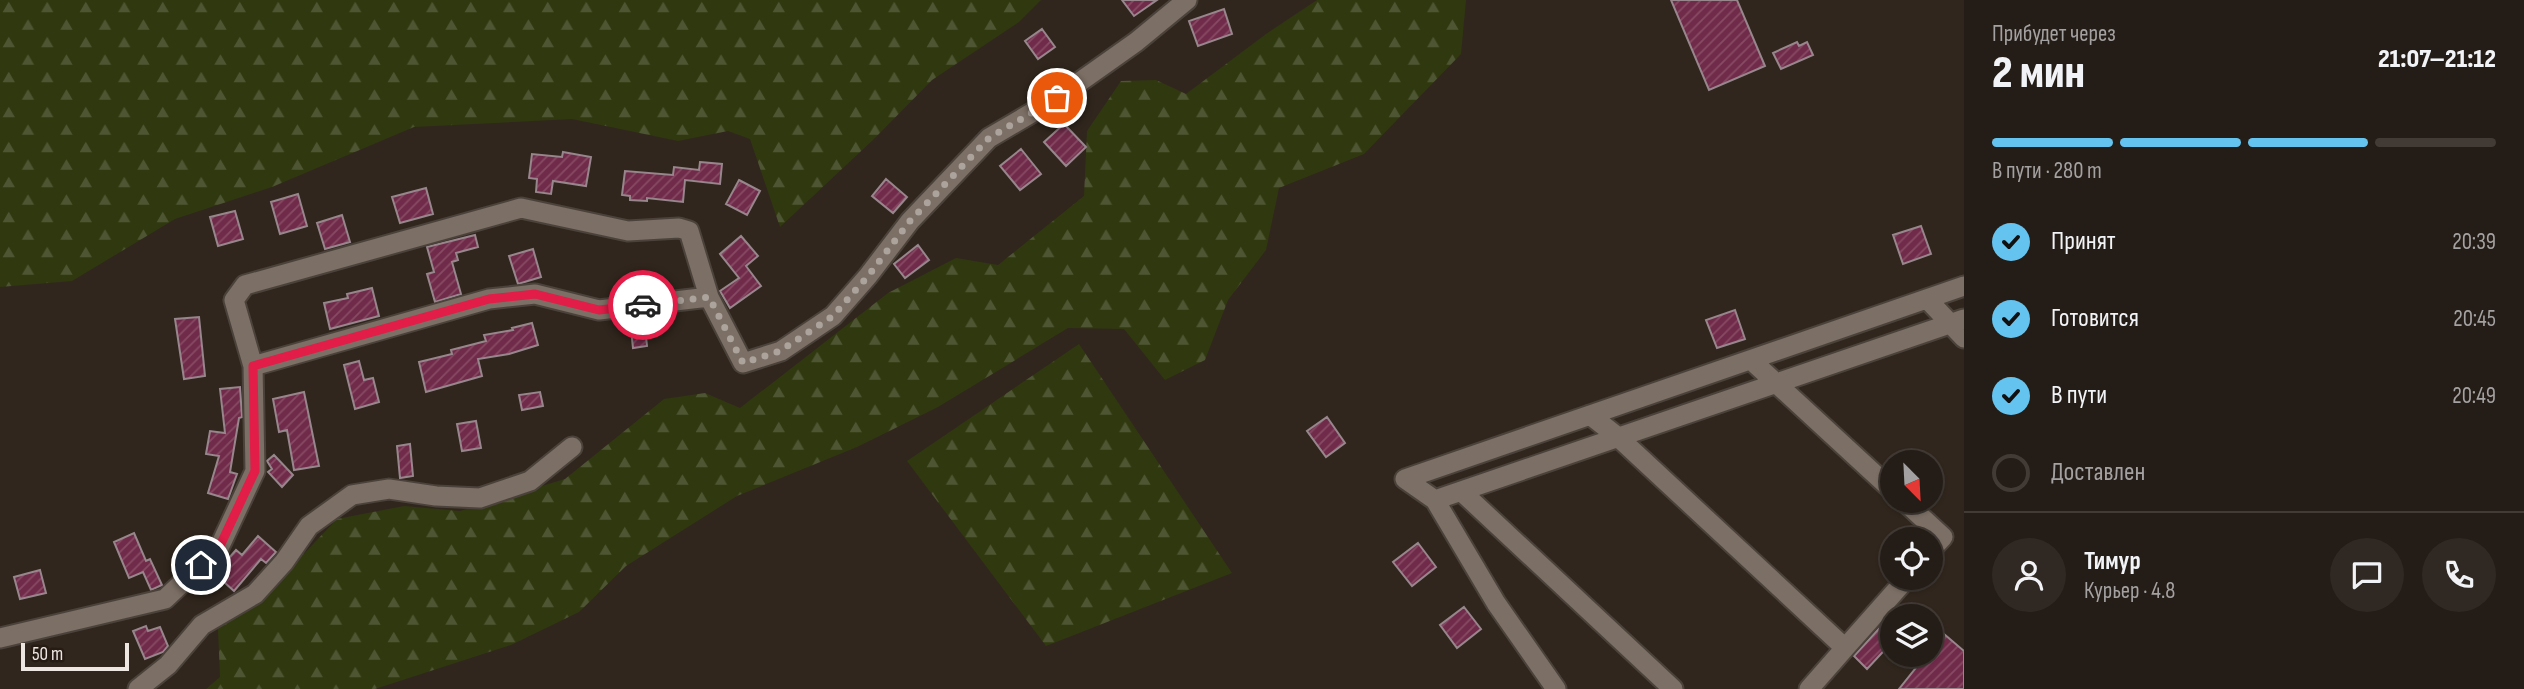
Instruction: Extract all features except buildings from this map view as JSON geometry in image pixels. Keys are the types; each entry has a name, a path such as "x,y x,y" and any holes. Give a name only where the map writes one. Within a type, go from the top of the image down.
{"street":[{"path":"0,638 165,599 219,548 255,471 253,366 234,300 245,285 522,208 628,231 679,228 689,231 709,297 743,363 780,351 833,316 910,221 989,138 1057,98 1136,42 1187,0"},
{"path":"1556,689 1496,603 1435,500 1405,480 1964,286"},
{"path":"253,366 489,299 535,294 599,310 709,297"},
{"path":"1927,299 1956,321 1964,338"},
{"path":"1435,500 1956,321"},
{"path":"1751,360 1880,479"},
{"path":"1591,415 1845,648"},
{"path":"138,689 167,665 202,625 255,594 285,562 309,526 352,495 389,489 436,496 480,498 530,481 572,447"},
{"path":"1461,491 1673,689"},
{"path":"1917,513 1932,527"},
{"path":"1809,689 1896,590"}],"green space":[{"path":"0,0 1041,0 1019,22 932,80 780,227 750,139 728,131 678,141 572,119 414,127 272,187 175,219 72,281 0,287"},
{"path":"1317,0 1466,0 1461,54 1364,154 1279,188 1266,250 1228,300 1205,360 1165,380 1124,329 1068,328 938,407 857,447 737,496 626,566 579,612 511,645 375,689 206,689 220,677 218,629 256,604 337,519 404,506 460,511 565,479 664,399 705,393 740,408 888,293 956,258 998,265 1084,196 1087,131 1121,81 1156,80 1186,94 1266,34"},
{"path":"1079,344 1232,573 1046,646 907,461"}],"way so far":[{"path":"643,305 709,297 743,363 780,351 833,316 910,221 989,138 1057,98"}],"route":[{"path":"201,565 219,548 255,471 253,366 489,299 535,294 599,310 643,305"}]}
